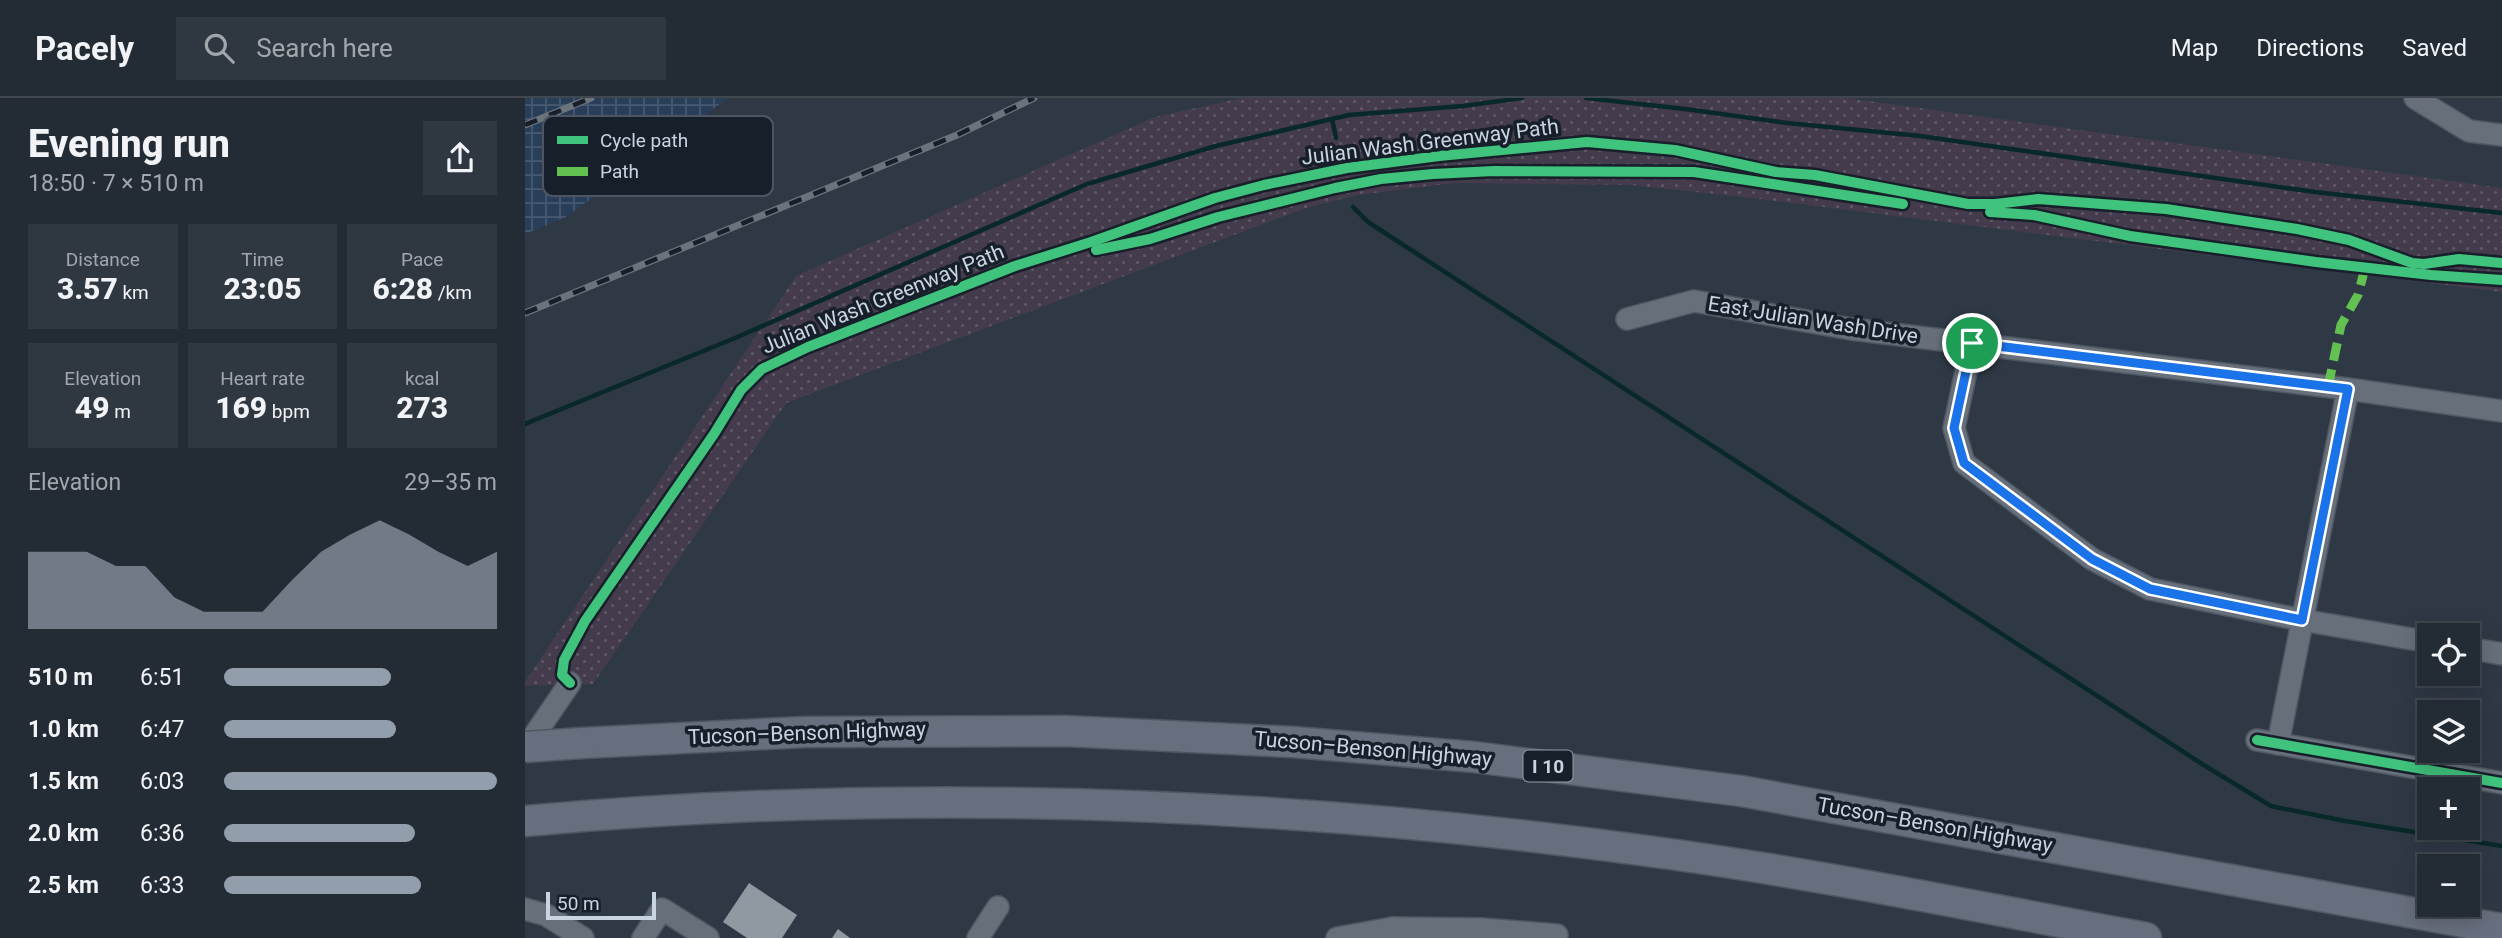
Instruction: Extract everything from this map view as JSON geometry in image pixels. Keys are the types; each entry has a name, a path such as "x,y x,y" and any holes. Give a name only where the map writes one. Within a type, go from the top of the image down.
{"highway":[{"name":"Tucson–Benson Highway","path":"525,748 691,736 872,730 1065,731 1293,741 1474,757 1741,791 2502,929"},
{"path":"526,821 722,808 887,803 1050,803 1341,817 1671,854 2146,938"}],"street":[{"path":"2415,98 2469,131 2502,135"},
{"name":"East Julian Wash Drive","path":"1627,319 1694,301 1851,329 2348,389 2502,411"},
{"path":"1972,343 1954,428 1964,463 2092,559 2150,589 2417,640"},
{"path":"2348,389 2302,620 2267,742 2502,783"},
{"path":"2480,650 2502,654"},
{"path":"525,748 569,683"},
{"path":"978,938 998,907"},
{"path":"525,909 546,915 583,938"},
{"path":"642,938 662,909 708,938"},
{"path":"1338,938 1481,929 1557,935"}],"shaded area":[{"path":"525,98 728,98 703,116 543,116 543,196 595,196 566,217 525,234"},
{"path":"1242,98 1847,98 2502,188 2502,292 1631,185 1454,183 1357,195 1303,209 786,403 593,684 525,686 525,682 796,276 1155,117"}],"building":[{"path":"749,883 797,915 782,938 747,938 723,922"},
{"path":"838,929 850,938 832,938"}],"waterway":[{"path":"525,424 735,338 1087,184 1216,146 1349,115 1463,106 1522,98"},
{"path":"1586,98 1787,123 1920,136 2315,192 2502,213"},
{"path":"1332,119 1336,138"},
{"path":"1353,207 1368,222 2202,764 2271,806 2345,821 2502,846"}],"railway":[{"path":"547,116 591,98"},
{"path":"525,313 957,135 1034,98"},
{"path":"525,125 543,118"}],"marked path":[{"path":"2328,387 2341,325 2358,295 2365,268"}],"cycle path":[{"name":"Julian Wash Greenway Path","path":"570,683 562,675 564,660 585,621 714,434 741,390 762,369 808,347 1015,266 1215,198 1264,185 1347,168 1587,142 1675,150 1776,172 1815,175 1968,204 2038,199 2166,209 2297,229 2349,240 2412,263 2459,259 2502,263"},
{"path":"1096,250 1150,239 1218,217 1335,188 1381,179 1433,174 1494,171 1694,172 1903,204"},
{"path":"1990,212 2034,215 2130,236 2316,262 2502,280"},
{"path":"2257,740 2502,783"}],"route":[{"path":"1972,343 2348,389 2302,620 2150,589 2092,559 1964,463 1954,428 1972,343"}]}
